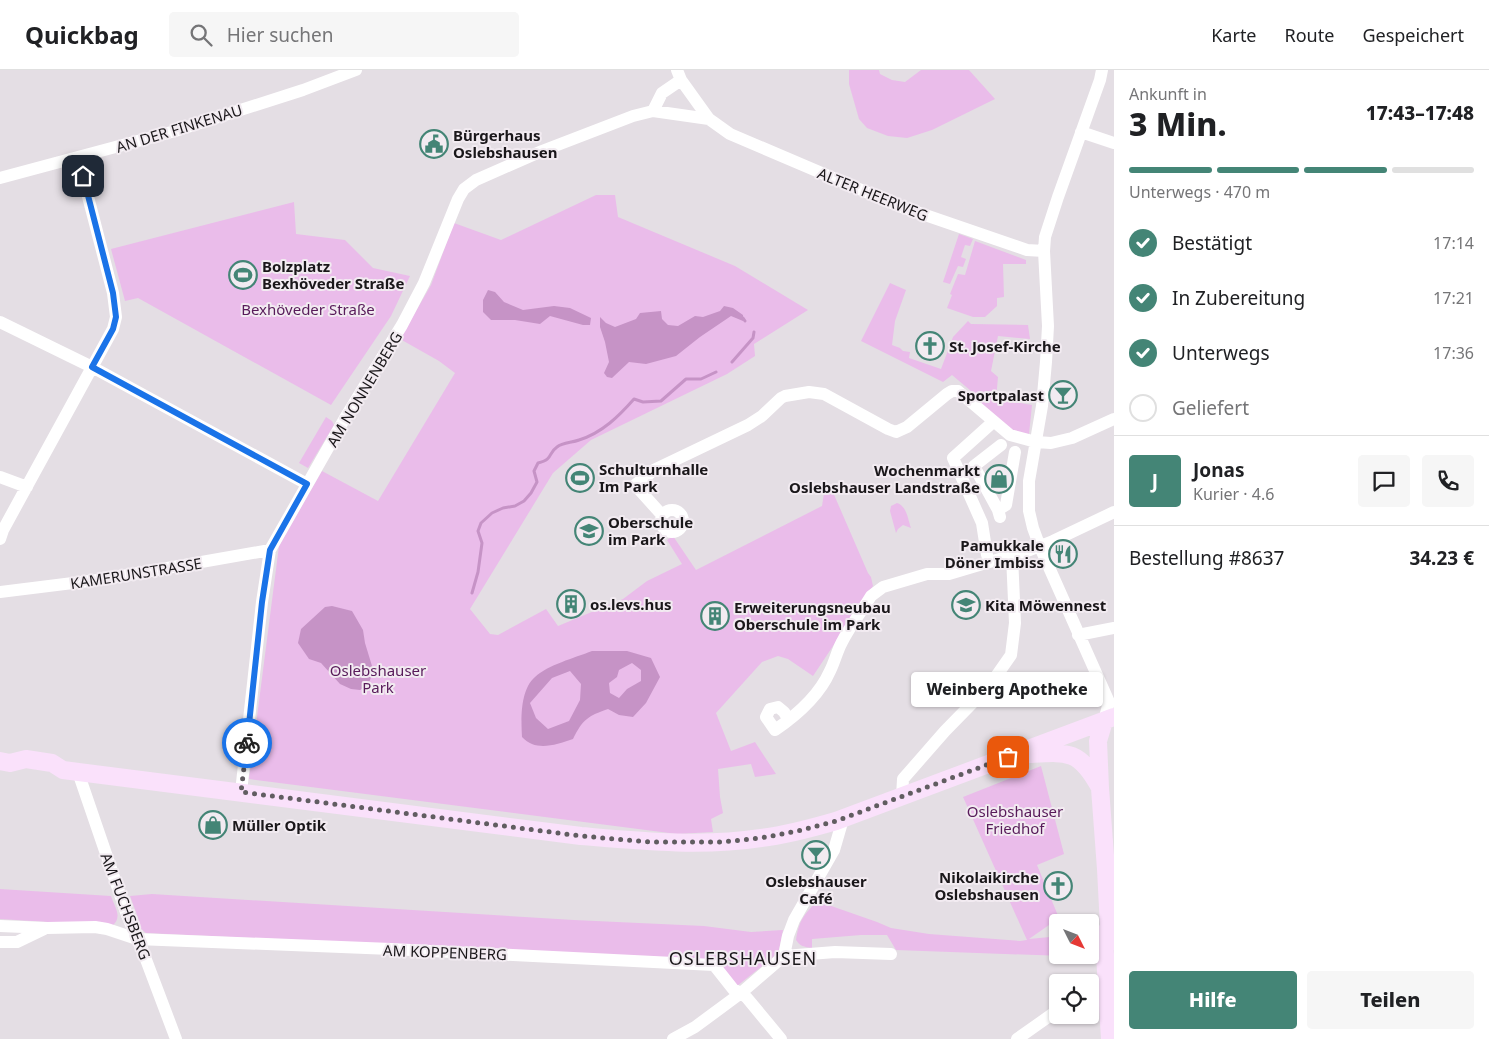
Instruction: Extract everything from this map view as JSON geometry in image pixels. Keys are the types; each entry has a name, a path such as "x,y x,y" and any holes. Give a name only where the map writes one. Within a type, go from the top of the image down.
{"main road":[{"path":"5,762 26,759 34,760 52,763 71,771 494,826 649,842 722,842 761,838 843,819 1109,719"},
{"path":"1109,719 1098,741 1100,788 1109,828 1111,934 1104,938 1111,997 1110,1039"},
{"path":"1023,750 1030,754 1067,753 1085,764 1100,788"}],"street":[{"name":"AN DER FINKENAU","path":"0,178 219,118 356,70"},
{"path":"1102,70 1045,237 1044,252 1048,326 1043,399 1029,481 1030,511 1033,528 1078,635 1109,702 1109,719"},
{"name":"ALTER HEERWEG","path":"709,119 653,110 662,93 679,75 709,119 730,134 899,206 1027,250 1044,252"},
{"name":"AM NONNENBERG","path":"241,792 262,602 270,550 345,418 402,325 424,283 451,213 464,189 476,180 536,153 653,110"},
{"path":"1082,132 1114,143"},
{"path":"0,539 3,530 113,329 116,317 113,293 78,158"},
{"path":"0,322 92,367 307,484"},
{"path":"662,515 635,485 654,470 748,425 762,416 780,398 785,396 809,392 824,394 896,432 907,426 947,394 952,391 958,391 1007,450 1015,452 1025,450 1036,442"},
{"path":"989,427 1010,436 1036,442 1050,442 1072,438 1114,419"},
{"path":"987,555 982,523 953,458 989,427"},
{"path":"1001,445 974,466 999,513 1006,505 1015,452"},
{"path":"0,477 27,486"},
{"path":"1010,478 1029,481"},
{"path":"789,720 816,694 830,672 842,642 877,591 884,587 927,574 949,574 1012,556 1040,546 1114,512"},
{"name":"KAMERUNSTRASSE","path":"0,592 105,579 270,550"},
{"path":"902,797 903,779 945,731 971,706 1011,655 1015,623 1012,556"},
{"path":"1078,635 1114,628"},
{"name":"AM FUCHSBERG","path":"71,771 176,1039"},
{"path":"784,956 794,920 834,850 843,819"},
{"name":"AM KOPPENBERG","path":"0,926 47,928 95,927 137,939 714,964 733,989 747,998 781,1039"},
{"path":"0,942 17,942 47,928"},
{"path":"673,1039 695,1027 741,993 784,956 835,952 891,954"},
{"path":"1017,1039 1049,1016"}],"green space":[{"path":"849,70 879,70 880,74 892,80 905,82 921,70 969,70 995,99 932,130 907,138 888,136 867,128 859,119 849,84"},
{"name":"Oslebshauser Park","path":"596,195 615,195 618,217 735,266 808,310 754,344 755,356 727,374 591,440 553,473 470,609 490,634 498,635 546,609 558,626 623,599 647,581 682,564 667,540 673,536 696,570 822,506 824,493 832,490 871,577 873,586 813,676 788,659 778,656 762,662 716,713 731,751 755,742 776,774 755,777 751,764 718,769 723,813 711,819 713,832 677,834 249,779 279,546 322,471 378,501 455,373 439,361 400,339 431,285 454,223 501,240"},
{"name":"Bexhöveder Straße","path":"294,202 296,234 345,240 373,268 410,276 391,316 331,405 138,298 125,301 111,249"},
{"path":"959,234 973,239 970,246 965,245 961,257 966,259 963,267 958,266 950,284 943,282"},
{"path":"975,241 1026,260 1026,264 1003,264 1004,297 997,298 997,306 985,317 973,317 947,308 958,274 965,275"},
{"path":"890,283 906,290 895,321 892,345 903,351 910,352 909,358 941,369 953,337 968,321 971,324 1028,325 1030,339 998,336 991,371 998,377 996,399 1032,405 1029,434 1013,433 952,375 943,382 861,341"},
{"path":"326,417 334,425 308,468 299,463"},
{"path":"897,503 905,510 911,528 903,525 896,533 890,511 891,506"},
{"name":"Oslebshauser Friedhof","path":"1041,766 1064,854 1037,865 1057,914 1049,914 1049,925 1029,939 1049,937 1049,955 896,950 887,935 812,939 812,948 799,944 796,940 799,927 803,918 817,901 891,928 929,934 1027,940 963,797"},
{"path":"0,889 111,896 118,916 112,926 0,919"},
{"path":"152,894 574,920 704,926 751,932 783,930 779,950 772,958 737,986 715,960 146,933 138,926 140,923 130,896"}],"shaded area":[{"path":"488,290 495,292 504,302 523,310 554,306 570,308 591,318 590,325 583,325 550,316 540,324 515,320 491,320 483,312 483,300"},
{"path":"724,306 733,308 743,315 743,321 731,316 676,356 646,364 629,362 612,378 607,377 604,373 609,362 600,327 600,317 606,323 615,327 636,319 640,313 661,311 662,319 668,325 678,326 695,316 703,317 720,311"},
{"path":"332,606 352,611 363,630 372,666 372,675 368,685 360,690 351,689 340,684 321,663 309,659 298,643 301,629 325,607"},
{"path":"592,651 627,651 651,658 660,677 646,703 633,717 619,715 608,709 596,714 587,719 573,739 546,746 527,742 522,737 522,705 526,689 530,683 547,669","holes":["632,663 641,670 641,681 627,689 619,698 610,693 609,683 617,677 619,670","570,671 581,684 580,700 569,721 548,729 536,718 530,703 552,678"]}],"waterway":[{"path":"732,362 753,338 754,332"},
{"path":"472,593 478,572 482,543 478,531 481,523 492,513 503,508 515,506 524,501 537,482 534,471 538,463 546,460 559,445 587,437 603,428 616,418 634,399 643,402 661,401 686,379 701,379 716,372"}],"way so far":[{"path":"247,743 241,792 494,826 649,842 722,842 761,838 802,830 843,819 1008,757"}],"place":[{"name":"Bürgerhaus Oslebshausen","path":"434,144"},
{"name":"Bolzplatz Bexhöveder Straße","path":"243,275"},
{"name":"St. Josef-Kirche","path":"930,346"},
{"name":"Sportpalast","path":"1063,395"},
{"name":"Schulturnhalle Im Park","path":"580,478"},
{"name":"Wochenmarkt Oslebshauser Landstraße","path":"999,479"},
{"name":"Oberschule im Park","path":"589,531"},
{"name":"Pamukkale Döner Imbiss","path":"1063,554"},
{"name":"os.levs.hus","path":"571,604"},
{"name":"Kita Möwennest","path":"966,605"},
{"name":"Erweiterungsneubau Oberschule im Park","path":"715,616"},
{"name":"Weinberg Apotheke","path":"1008,757"},
{"name":"Müller Optik","path":"213,825"},
{"name":"Oslebshauser Café","path":"816,855"},
{"name":"Nikolaikirche Oslebshausen","path":"1058,886"}],"district":[{"name":"OSLEBSHAUSEN","path":"743,958"}],"route":[{"path":"83,176 113,293 116,317 113,329 92,367 307,484 270,550 262,602 247,743"}]}
